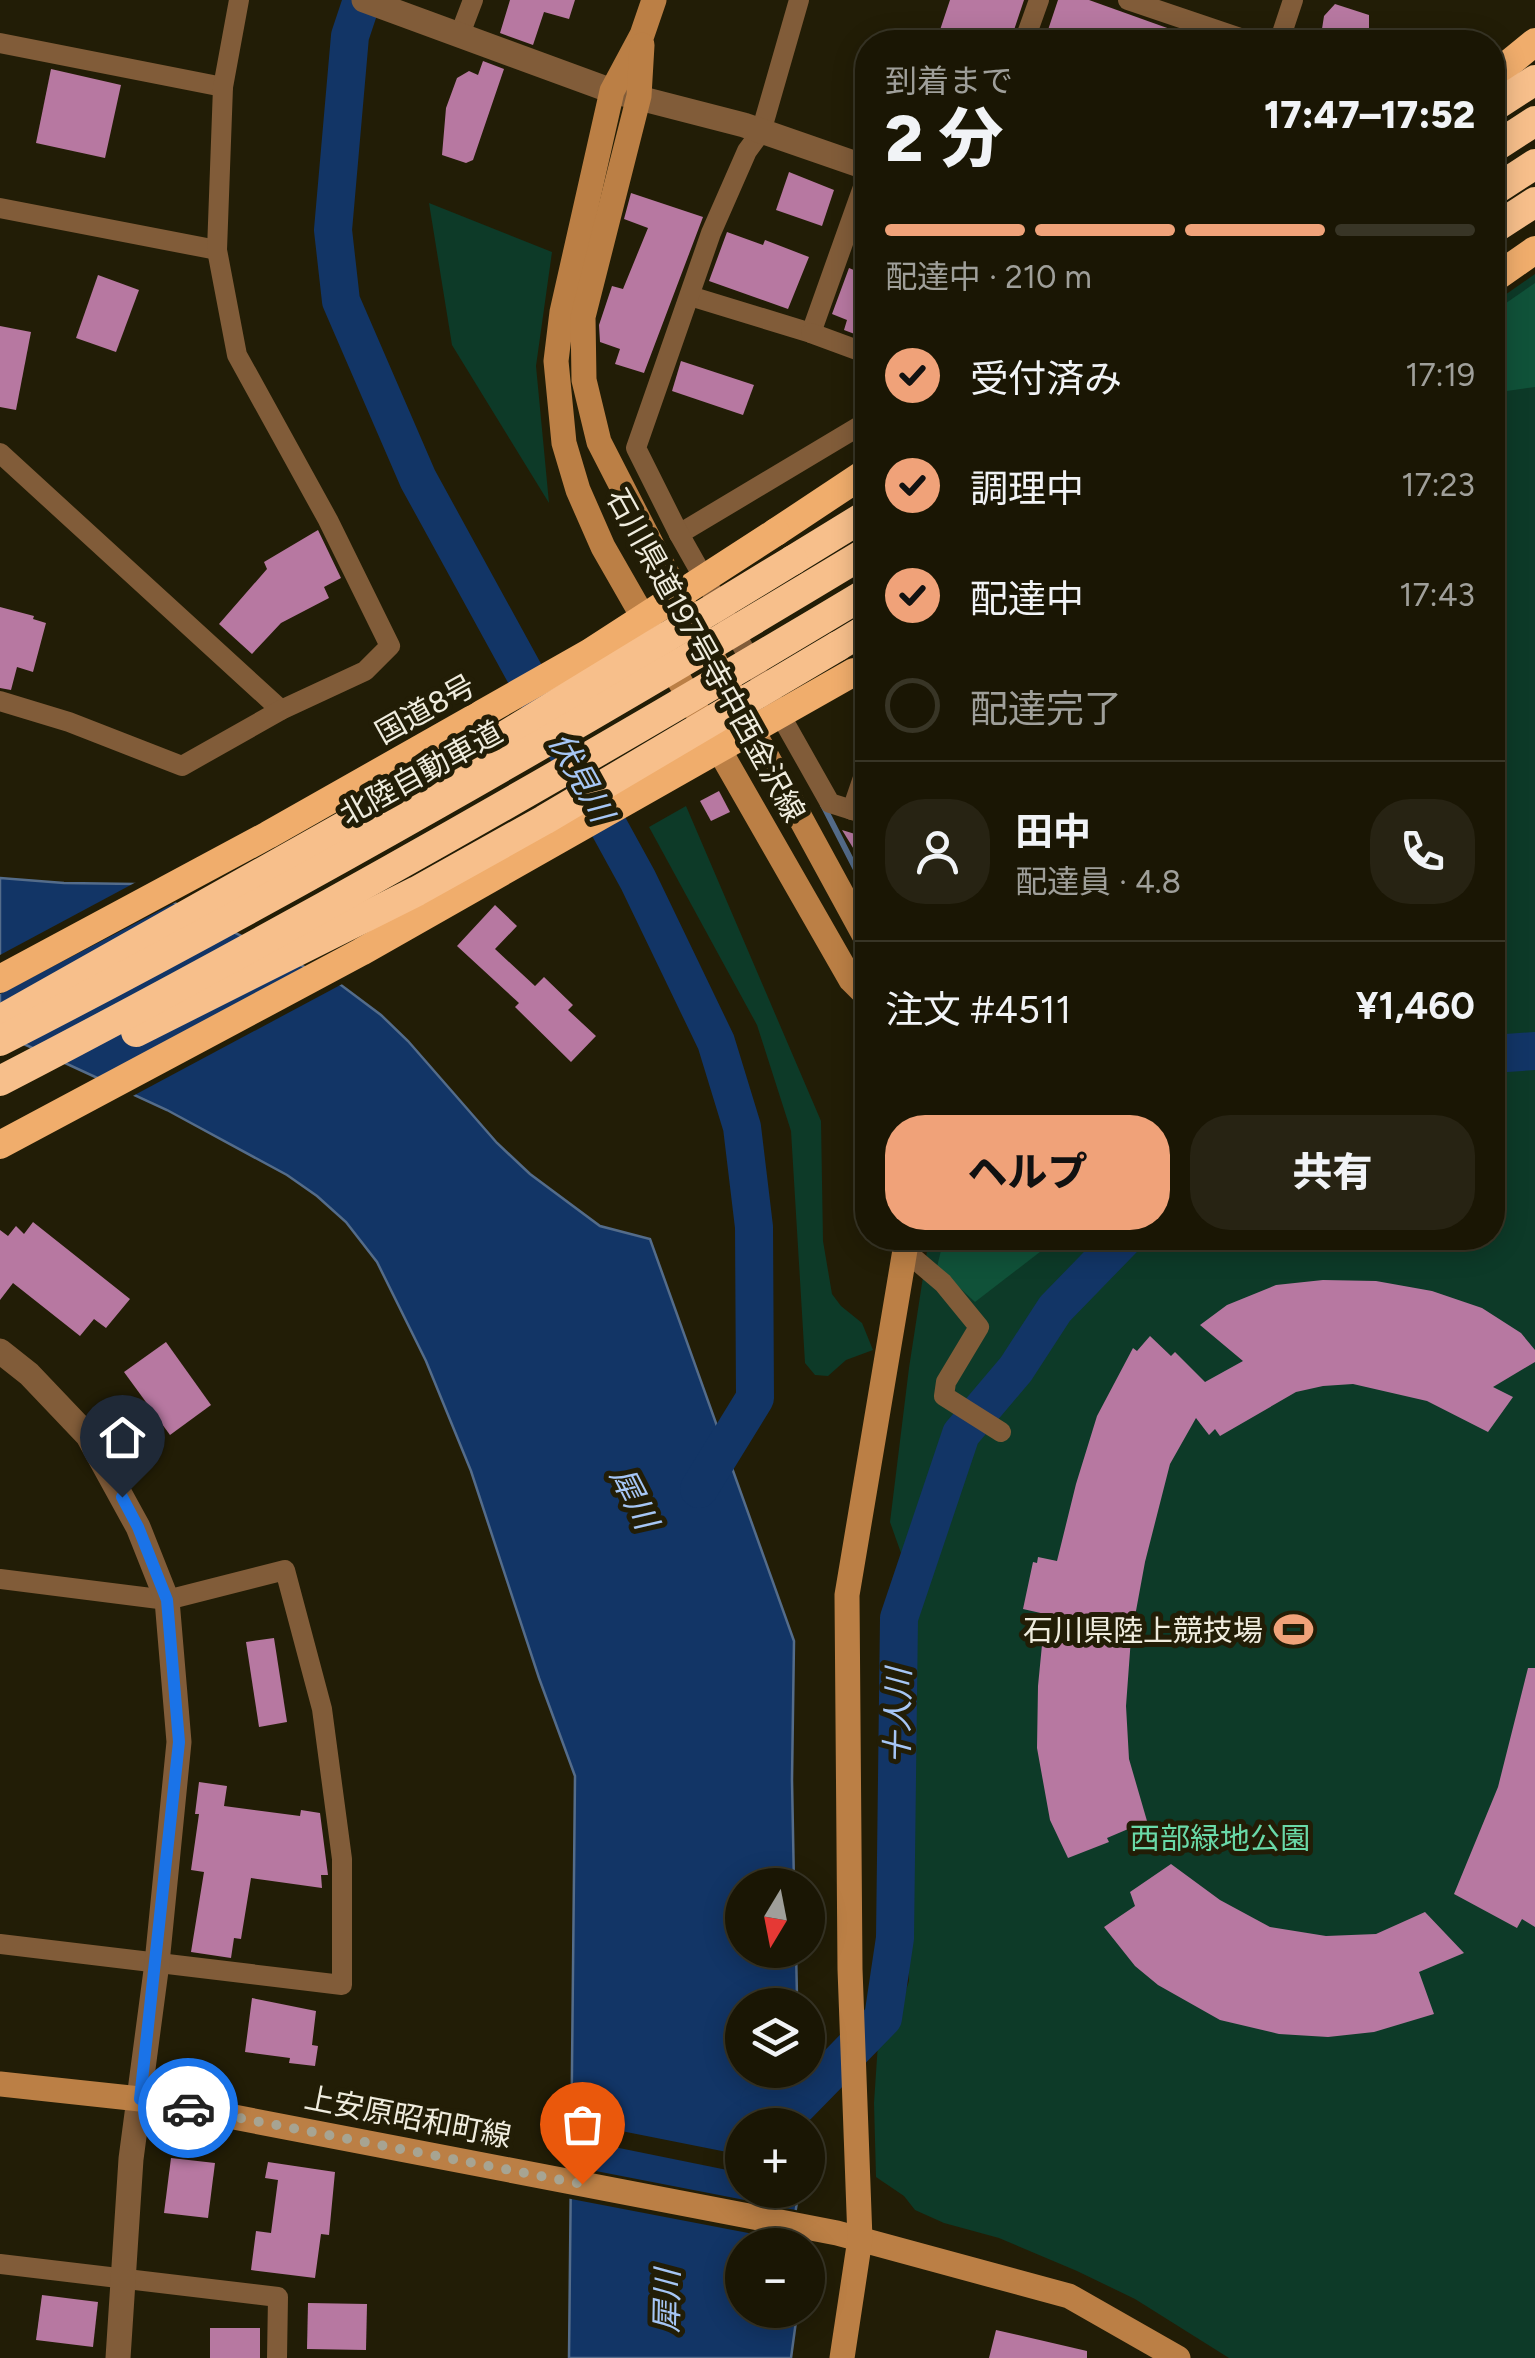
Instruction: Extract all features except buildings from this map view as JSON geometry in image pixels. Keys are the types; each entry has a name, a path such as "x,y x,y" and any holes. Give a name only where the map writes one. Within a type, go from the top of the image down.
{"highway":[{"path":"1505,67 1535,42"},
{"path":"1505,70 1535,53"},
{"path":"1505,100 1535,80"},
{"path":"1505,140 1535,120"},
{"path":"1505,184 1535,164"},
{"path":"1505,224 1535,203"},
{"path":"1505,271 1535,250"},
{"name":"国道8号","path":"0,979 252,844 589,654 855,480"},
{"path":"0,1020 506,735 855,522"},
{"name":"北陸自動車道","path":"0,1041 476,782 623,699 855,559"},
{"path":"0,1081 375,879 855,600"},
{"path":"0,1097 417,891 561,810 853,660"},
{"path":"0,1146 360,952 662,778 853,660"}],"main road":[{"name":"石川県道197号寺中西金沢線","path":"654,0 642,34 612,91 562,312 556,361 564,443 578,490 603,548 855,983"},
{"name":"石川県道197号寺中西金沢線","path":"642,34 639,96 582,317 584,380 599,442 855,918"},
{"path":"842,2358 856,2089 850,1969 847,1595 903,1250"},
{"name":"上安原昭和町線","path":"0,2084 140,2099 848,2236 1068,2296 1168,2356"}],"street":[{"path":"0,701 69,722 182,766 281,710 365,671 390,646 328,520 237,355 218,250 223,88 239,0"},
{"path":"364,0 612,91 762,132 855,166"},
{"path":"451,31 472,0"},
{"path":"799,0 762,132 747,152 711,232 636,448 679,534 830,804 855,812"},
{"path":"1028,30 1039,0"},
{"path":"1282,30 1293,0"},
{"path":"1137,2 1218,30"},
{"path":"0,44 223,88"},
{"path":"0,208 218,250"},
{"path":"811,333 855,208"},
{"path":"690,296 855,349"},
{"path":"679,534 855,429"},
{"path":"0,453 281,710"},
{"path":"912,1250 979,1327 946,1382 944,1396 1001,1432"},
{"path":"0,1351 29,1374 88,1436 138,1527 167,1600 179,1742 157,1963 131,2160 118,2358"},
{"path":"0,1579 167,1600 285,1570 322,1709 340,1840 342,1984 0,1944"},
{"path":"0,2264 278,2297 277,2358"}],"green space":[{"path":"429,203 552,252 536,366 549,503 452,345"},
{"name":"西部緑地公園","path":"1535,274 1535,2358 1229,2358 1135,2299 1077,2271 999,2238 944,2223 915,2210 904,2196 876,2177 874,2103 878,2043 901,2006 909,1981 904,1840 909,1676 917,1598 890,1522 909,1368 927,1250 1505,1250 1505,295"},
{"path":"1535,283 1535,387 1505,391 1505,304"},
{"path":"686,806 821,1121 823,1241 832,1294 862,1323 873,1350 846,1360 828,1376 815,1375 805,1363 791,1131 757,1025 649,827"},
{"path":"941,1250 1042,1250 975,1302 937,1267"}],"water":[{"name":"犀川","path":"0,878 136,884 341,985 408,1041 497,1143 530,1174 600,1226 650,1239 794,1641 794,1868 725,1868 725,1968 796,1968 797,1988 725,1988 725,2088 806,2088 807,2108 725,2108 725,2208 796,2208 793,2228 725,2228 725,2328 795,2328 791,2358 569,2358 575,1776 471,1471 426,1361 377,1262 346,1222 287,1175 167,1110 0,1033"}],"pier":[{"path":"140,880 180,900 0,994 0,955"},
{"path":"314,965 346,982 129,1098 92,1081"},
{"path":"566,2120 725,2152 725,2170 565,2137"},
{"path":"565,2165 725,2196 725,2208 801,2211 798,2228 725,2229 566,2198"}],"waterway":[{"name":"伏見川","path":"362,0 350,36 333,230 341,301 418,479 638,880 716,1042 742,1127 754,1227 755,1398 699,1489"},
{"path":"823,805 855,868"},
{"name":"十人川","path":"1505,1053 1535,1051"},
{"name":"十人川","path":"759,2102 798,2105 883,2018 895,1938 899,1618 961,1434 1016,1369 1055,1309 1112,1250"}],"way so far":[{"path":"188,2108 582,2184"}],"place":[{"name":"石川県陸上競技場","path":"1293,1630"}],"route":[{"path":"122,1497 167,1600 179,1742 140,2099 188,2108"}]}
